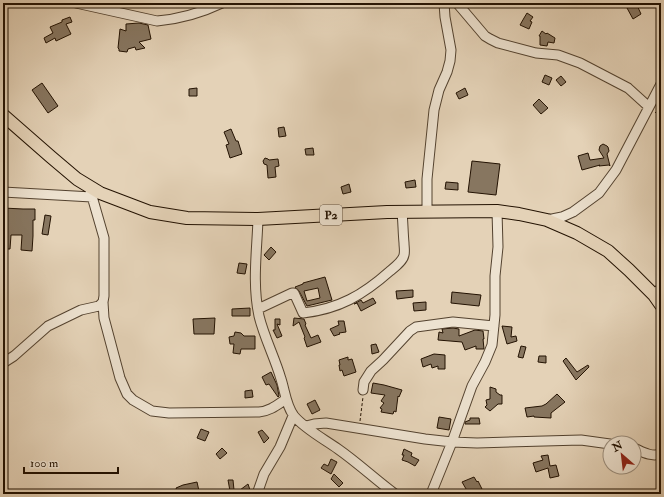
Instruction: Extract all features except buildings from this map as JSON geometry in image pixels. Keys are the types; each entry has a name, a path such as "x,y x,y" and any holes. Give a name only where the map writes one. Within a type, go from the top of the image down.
{"main road":[{"name":"P2","path":"3,115 90,192 100,193 150,212 187,218 258,218 402,212 496,211 519,214 547,220 576,233 608,251 659,296"}],"street":[{"path":"76,3 157,21 201,13 222,3"},
{"path":"427,212 427,179 434,110 439,90 447,72 451,50 444,3"},
{"path":"457,3 485,36 490,39 498,43 536,53 558,55 580,63 628,88 649,107"},
{"path":"547,220 562,217 573,212 599,193 616,170 661,84"},
{"path":"3,192 90,192 104,238 104,318 120,378 127,394 133,400 152,411 169,413 259,412 274,408 286,399"},
{"path":"431,494 472,386 492,345 498,246 496,211"},
{"path":"258,306 294,293 303,313 338,306 357,296 370,287 403,258 404,248 402,212"},
{"path":"258,218 256,284 258,306 267,339 281,378 286,399 293,416 395,494"},
{"path":"3,363 14,356 48,326 81,310 99,306 103,302"},
{"path":"363,390 364,382 371,371 410,331 416,327 453,322 494,326"},
{"path":"257,494 264,474 280,447 293,416"},
{"path":"306,426 326,423 452,442 477,443 581,440 602,443"},
{"path":"642,452 646,454 661,454"}],"path":[{"path":"359,428 363,390"}]}
